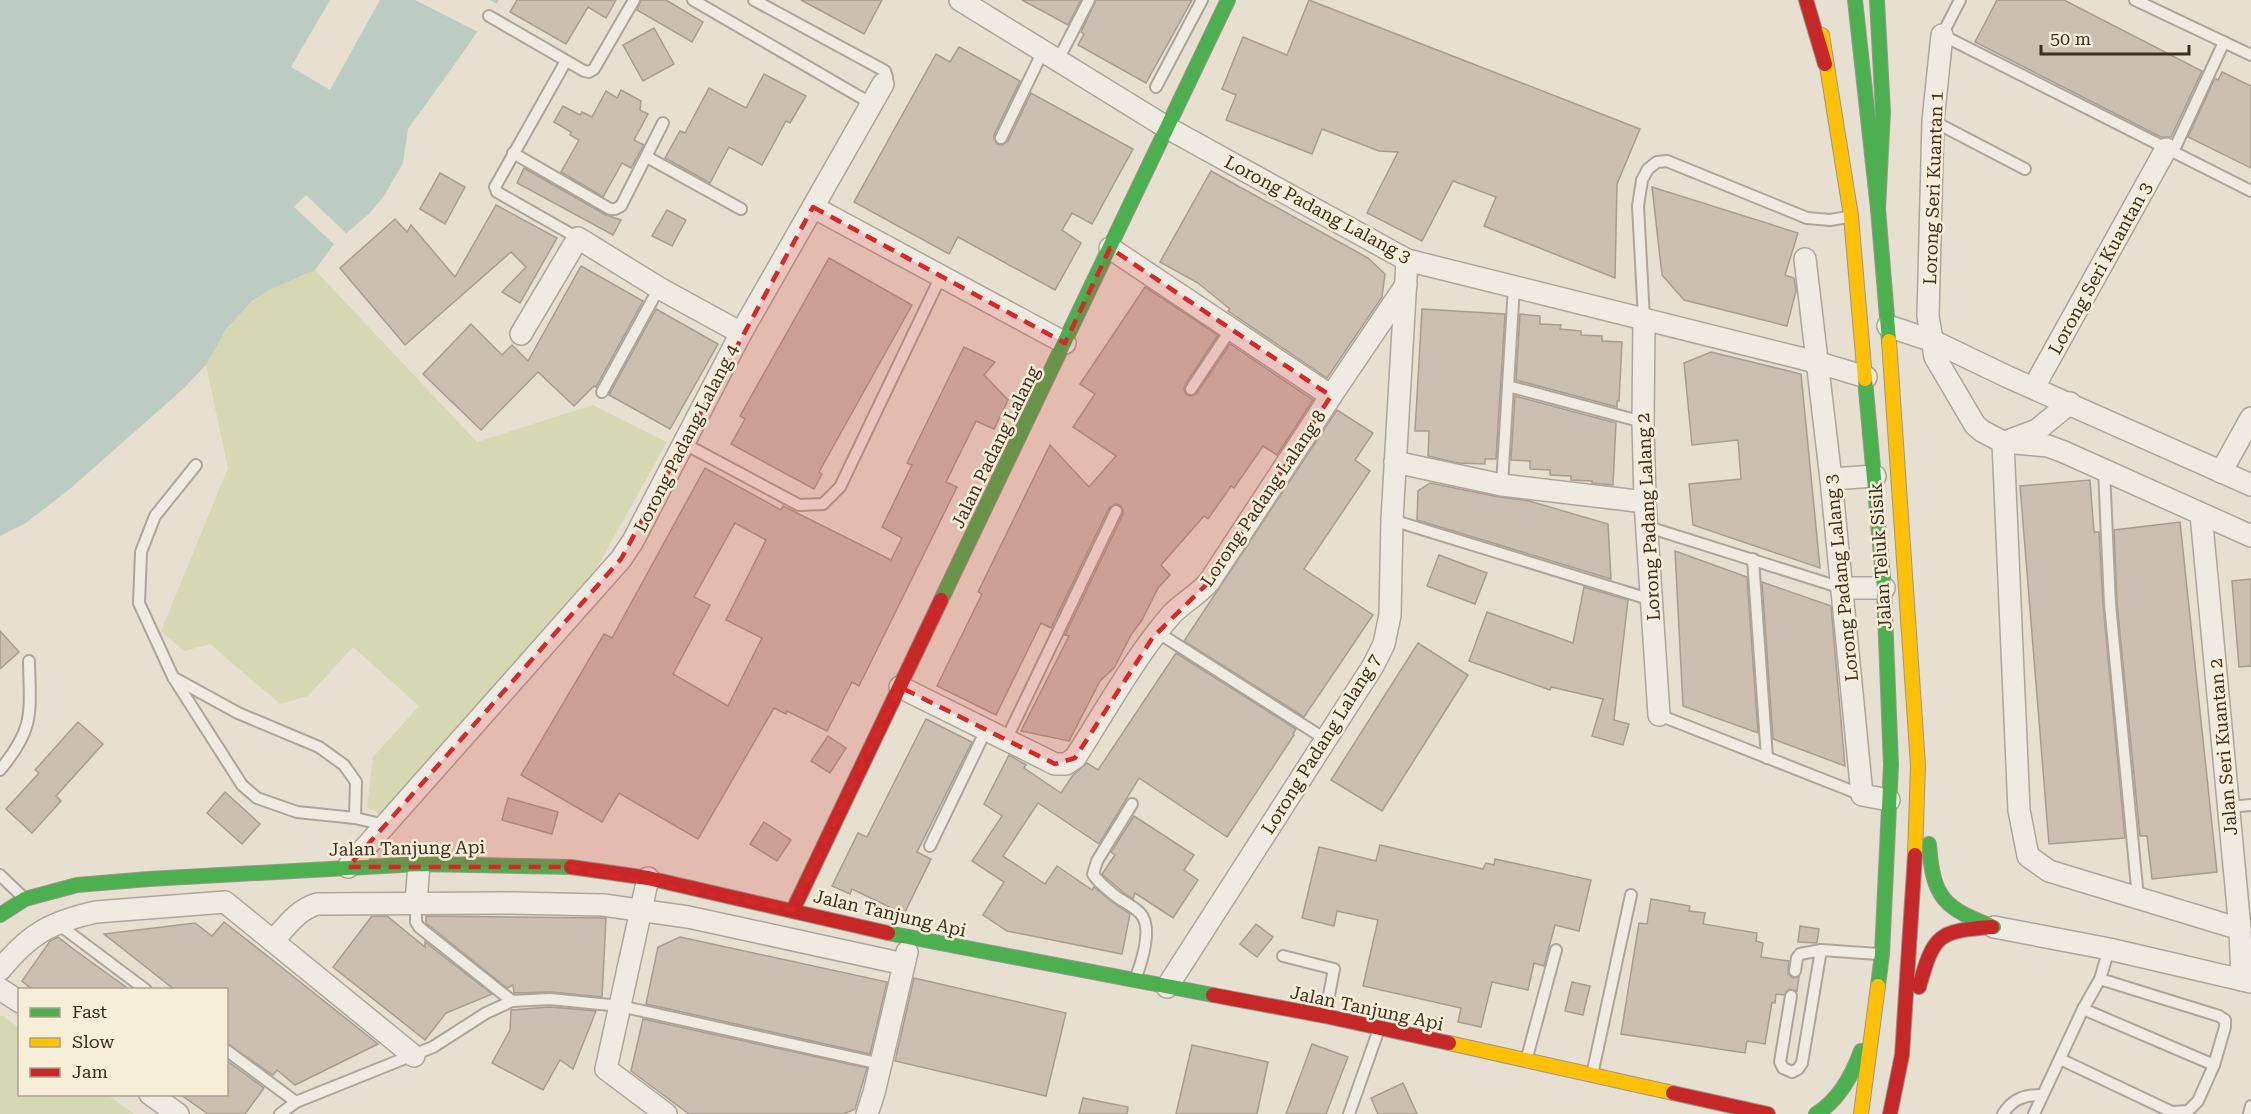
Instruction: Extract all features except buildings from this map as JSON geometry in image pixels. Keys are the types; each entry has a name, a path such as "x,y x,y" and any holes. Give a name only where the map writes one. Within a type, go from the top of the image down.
{"main road":[{"name":"Jalan Padang Lalang","path":"793,910 1228,0"},
{"path":"1806,0 1825,64"},
{"name":"Jalan Teluk Sisik","path":"1817,0 1825,64 1851,216 1884,588 1891,765 1882,954 1861,1114"},
{"name":"Jalan Teluk Sisik","path":"1855,0 1878,209 1888,326 1918,765 1916,864 1902,1054 1890,1114"},
{"path":"1877,0 1883,112 1878,209"},
{"path":"1918,765 1934,882 1940,895 1952,908 1994,927"},
{"name":"Jalan Tanjung Api","path":"0,915 25,899 77,885 419,864 525,864 569,867 648,878 910,938 1325,1016 1768,1114"},
{"path":"1902,1054 1928,954 1939,937 1951,930 1994,927"},
{"path":"1816,1114 1824,1110 1841,1090 1857,1065 1877,995"}],"street":[{"name":"Lorong Padang Lalang 3","path":"960,0 1166,127 1407,260 1816,362 1866,377"},
{"name":"Lorong Seri Kuantan 1","path":"1942,35 1933,121 1928,316 1935,357 1975,425 1992,438 2003,442"},
{"name":"Lorong Padang Lalang 4","path":"348,867 621,559 633,541 741,333 883,84"},
{"name":"Lorong Seri Kuantan 3","path":"2034,387 2169,150"},
{"path":"813,207 1065,343"},
{"path":"521,334 578,238 659,288 741,333"},
{"name":"Lorong Padang Lalang 8","path":"1110,248 1331,396"},
{"name":"Lorong Padang Lalang 3","path":"1805,259 1831,479 1862,795"},
{"name":"Lorong Padang Lalang 7","path":"1167,987 1373,666 1384,644 1390,615 1392,520 1407,260"},
{"name":"Lorong Padang Lalang 8","path":"900,687 1055,764 1066,764 1075,758 1157,632 1173,612 1198,595 1209,582 1406,285"},
{"name":"Lorong Padang Lalang 2","path":"1644,319 1645,502 1659,715"},
{"path":"1888,326 1933,341 2008,377 2251,485"},
{"path":"2003,442 2037,430 2070,404"},
{"path":"2221,472 2251,418"},
{"path":"2003,442 2048,446 2251,536"},
{"path":"2003,442 2019,810 2028,856 2049,871 2240,929"},
{"path":"1395,462 1502,485 1645,502"},
{"path":"1831,479 1875,476"},
{"name":"Jalan Seri Kuantan 2","path":"2201,514 2240,929 2247,981"},
{"path":"1842,588 1884,588"},
{"path":"1862,795 1889,800"},
{"path":"416,903 419,864"},
{"path":"648,878 606,1070 666,1114"},
{"path":"0,970 25,942 58,924 96,912 221,902 273,941 414,1056"},
{"path":"273,941 297,914 317,904 603,905 688,917 904,964"},
{"path":"1994,927 2109,949 2247,981"},
{"path":"867,1114 910,938"},
{"path":"0,989 18,1001"},
{"path":"151,1096 178,1114"}],"lane":[{"path":"489,16 589,72 594,69 634,0"},
{"path":"693,0 872,104"},
{"path":"754,0 885,71 887,78 883,84"},
{"path":"1001,138 1050,56 1089,0"},
{"path":"1156,87 1202,0"},
{"path":"1960,0 1942,35 2251,191"},
{"path":"2135,0 2251,54"},
{"path":"1189,25 1211,36"},
{"path":"2169,150 2224,42"},
{"path":"566,61 495,187 497,192 578,238"},
{"path":"1933,121 2025,169"},
{"path":"513,153 615,210 621,206 663,123"},
{"path":"647,157 741,209"},
{"path":"1644,319 1638,206 1642,180 1648,169 1657,162 1667,161 1807,218 1830,220 1851,216"},
{"path":"683,443 799,505 823,504 840,487 941,276"},
{"path":"1502,485 1514,286"},
{"path":"602,392 659,288"},
{"path":"1191,389 1230,329"},
{"path":"1508,386 1643,422"},
{"path":"196,465 155,516 141,552 139,603 173,677 242,785 257,798 297,812 355,818 385,825"},
{"path":"2104,471 2110,604 2138,898"},
{"path":"1006,740 1116,511"},
{"path":"1392,520 1652,600"},
{"path":"1648,527 1842,588"},
{"path":"1753,559 1767,758"},
{"path":"1157,632 1325,739"},
{"path":"0,770 17,750 26,733 30,716 29,661"},
{"path":"173,677 238,713 319,747 344,765 356,782 355,818"},
{"path":"1659,715 1862,795"},
{"path":"930,846 986,730"},
{"path":"1132,804 1097,861 1093,874 1116,896 1141,914 1144,920 1145,947 1135,981"},
{"path":"2229,807 2251,805"},
{"path":"0,874 25,899"},
{"path":"1592,1075 1631,895"},
{"path":"416,903 418,927 512,1001"},
{"path":"58,924 143,988"},
{"path":"2034,1114 2083,1009 2100,979 2109,949"},
{"path":"1526,1061 1556,950"},
{"path":"1795,971 1800,954 1821,950 1882,954"},
{"path":"1791,996 1780,1062 1783,1068 1792,1072 1798,1070 1802,1063 1821,950"},
{"path":"1283,956 1334,969 1325,1016"},
{"path":"2060,1059 2172,1112 2188,1111 2198,1101 2214,1065 2225,1028 2225,1020 2220,1016 2100,979"},
{"path":"280,1114 296,1102 433,1047 486,1013 512,1001 550,999 620,1006 881,1064"},
{"path":"2083,1009 2214,1065"},
{"path":"1349,1114 1380,1029"},
{"path":"228,1051 296,1102"},
{"path":"2003,1114 2015,1100 2028,1095 2042,1095"},
{"path":"2248,1114 2251,1106"}],"highlighted area":[{"path":"813,207 1065,343 1110,248 1331,396 1209,582 1153,637 1075,758 1055,764 900,687 793,910 569,867 348,867 621,559"}],"green space":[{"path":"315,270 477,442 593,405 667,442 596,569 380,815 367,807 373,757 419,706 353,647 308,696 280,704 210,644 184,651 161,631 228,468 206,365 232,323 248,305 274,288"},
{"path":"0,1016 3,1016 18,1027 18,1096 109,1096 134,1114 0,1114"}],"shaded area":[{"path":"0,0 499,0 408,129 403,163 384,196 370,213 334,244 315,270 269,290 252,301 227,328 206,365 183,389 71,488 26,523 0,536"}],"pier":[{"path":"330,0 380,0 330,90 291,67"},
{"path":"415,0 490,0 497,4 478,32"},
{"path":"306,195 348,235 336,246 294,207"}],"traffic: fast":[{"path":"941,600 1228,0"},
{"path":"1855,0 1878,209 1889,341"},
{"path":"1877,0 1883,112 1878,209"},
{"path":"1865,379 1884,588 1891,765 1882,954 1878,986"},
{"path":"1929,844 1934,878 1944,899 1963,914 1994,927"},
{"path":"0,915 25,899 77,885 419,864 571,867"},
{"path":"888,933 1213,995"},
{"path":"1816,1114 1844,1087 1861,1051"}],"traffic: slow":[{"path":"1822,35 1851,216 1865,379"},
{"path":"1889,341 1918,765 1915,855"},
{"path":"1861,1114 1878,986"},
{"path":"1449,1043 1673,1093"}],"traffic: jam":[{"path":"1806,0 1825,64"},
{"path":"793,910 941,600"},
{"path":"1890,1114 1902,1055 1915,855"},
{"path":"571,867 648,878 888,933"},
{"path":"1919,987 1929,956 1941,939 1960,931 1992,927"},
{"path":"1213,995 1449,1043"},
{"path":"1673,1093 1768,1114"}]}
